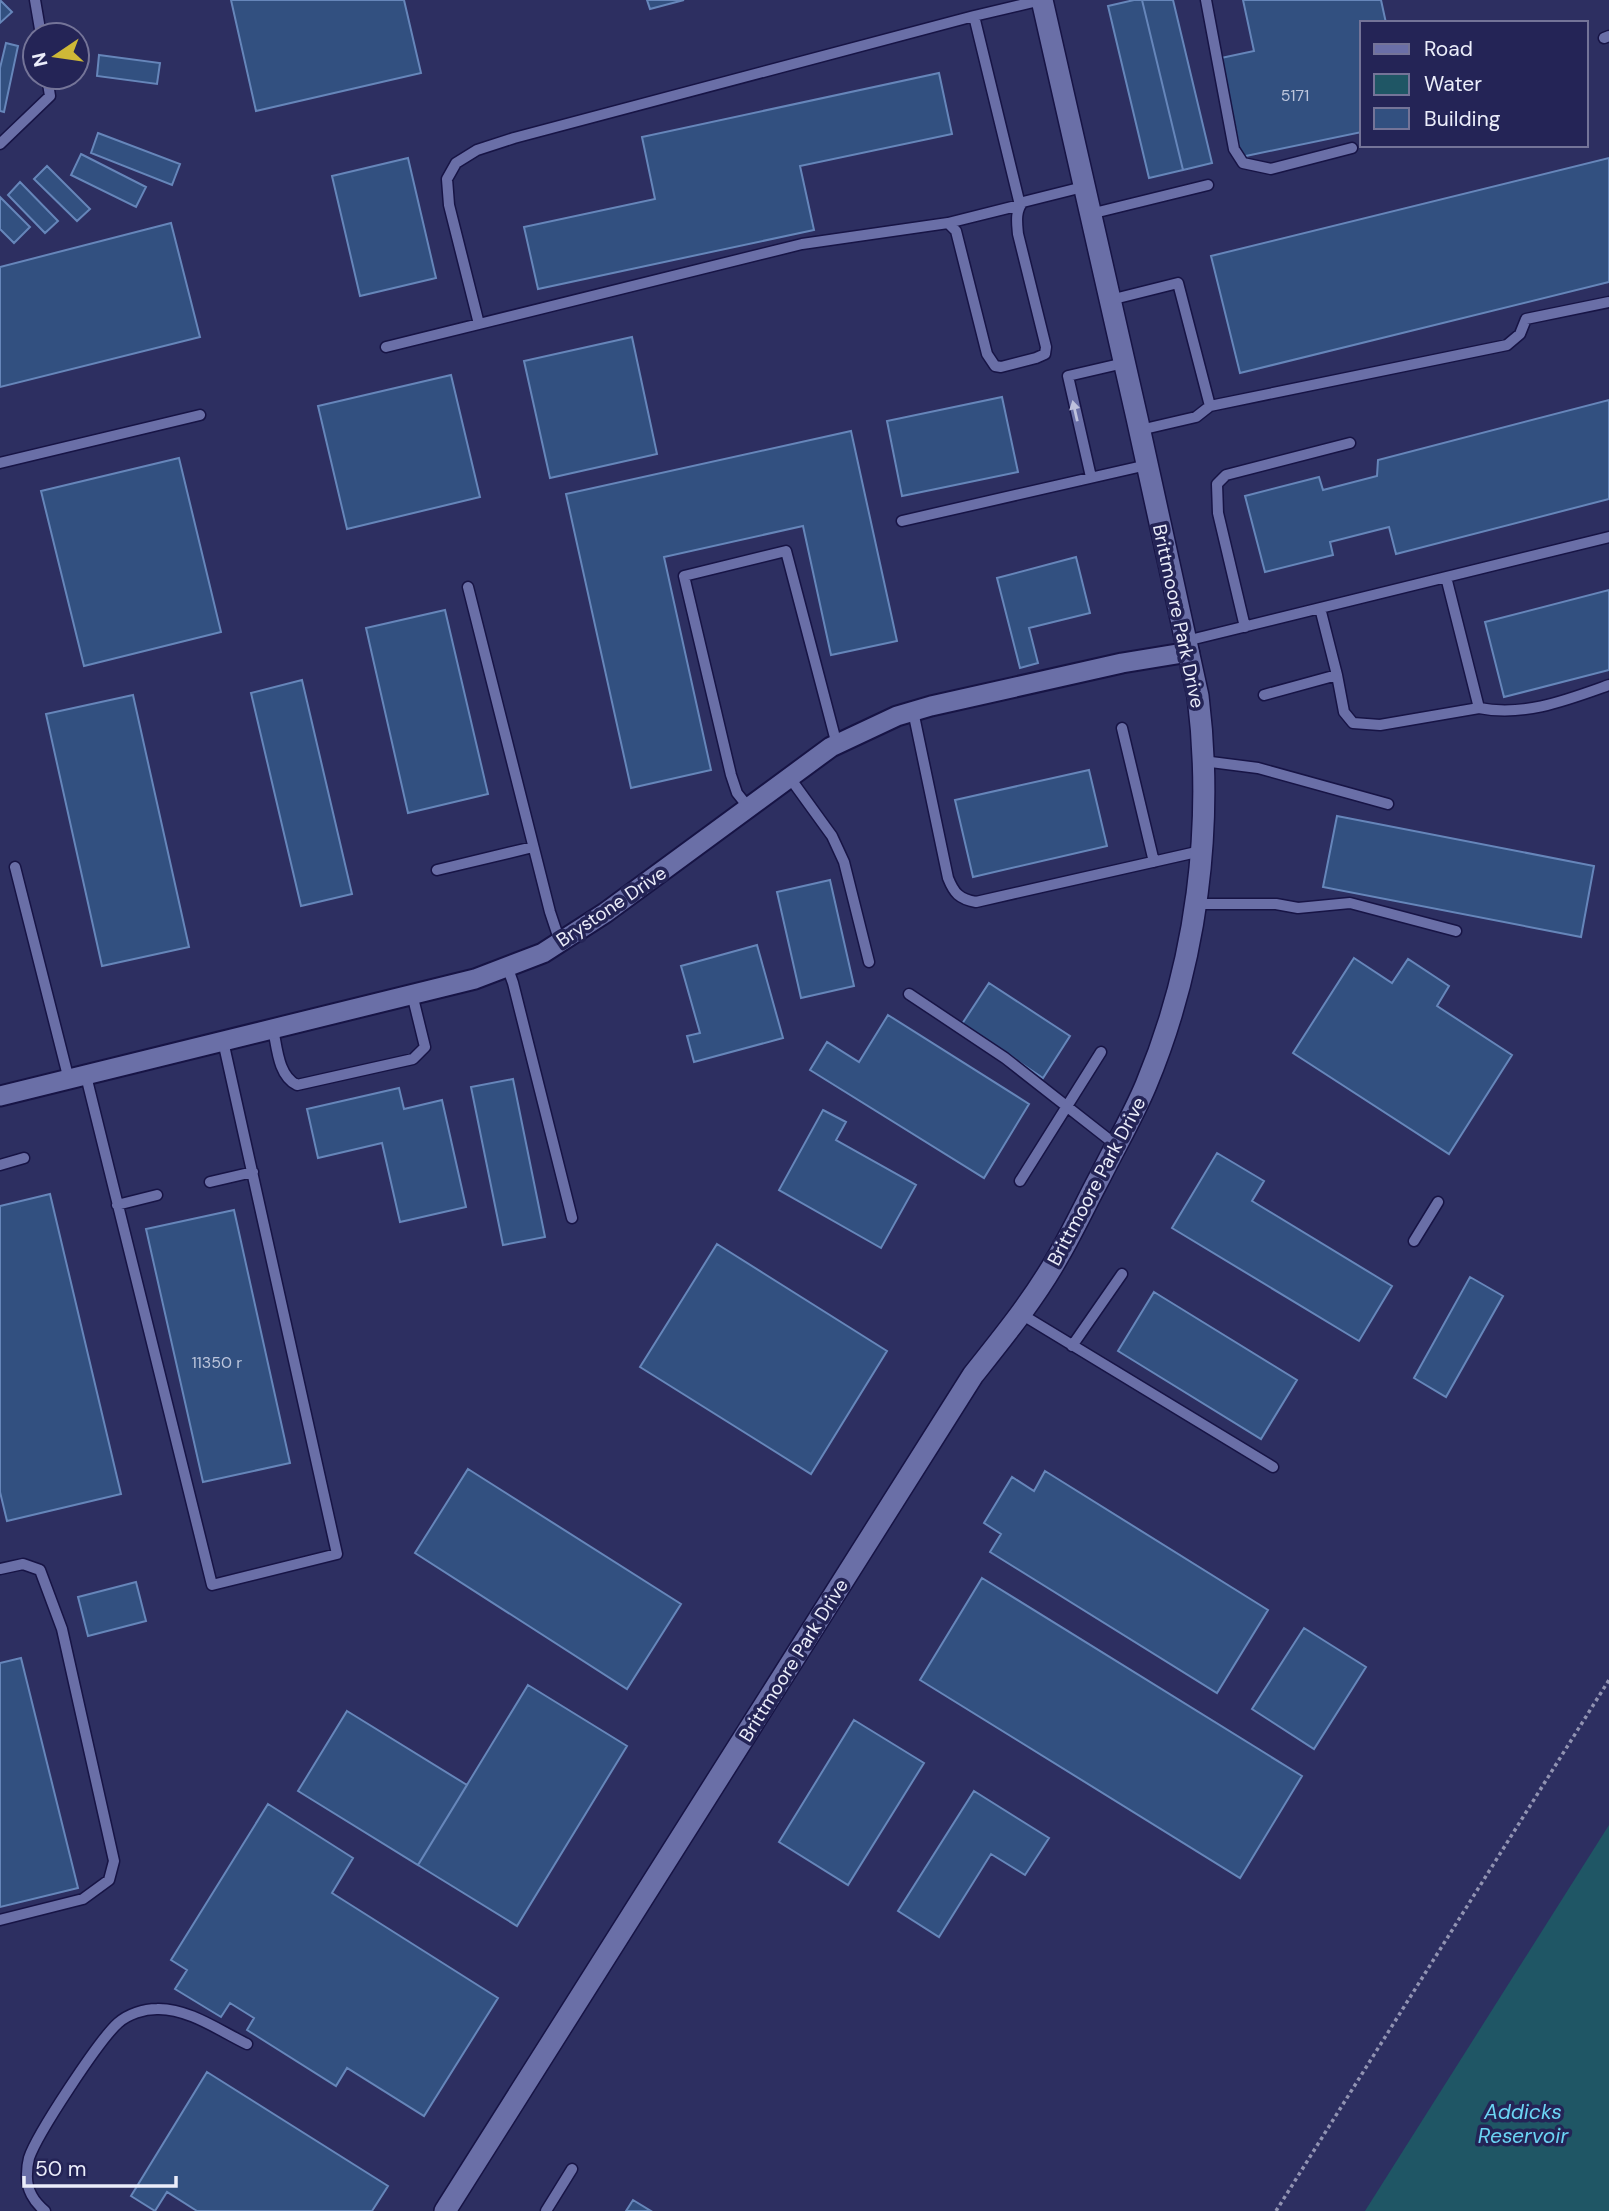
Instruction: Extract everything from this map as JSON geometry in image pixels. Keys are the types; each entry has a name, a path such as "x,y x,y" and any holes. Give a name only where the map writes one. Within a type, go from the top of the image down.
{"street":[{"name":"Brittmoore Park Drive","path":"445,2211 973,1375 1021,1314 1059,1255 1133,1114 1157,1056 1177,990 1196,904 1202,851 1203,761 1198,696 1042,0"},
{"name":"Brystone Drive","path":"0,1096 475,979 543,953 605,913 836,745 864,730 913,711 1188,647"}],"lane":[{"path":"35,0 39,21"},
{"path":"480,324 449,205 447,179 456,163 477,150 514,138 1042,0"},
{"path":"1206,0 1234,149 1243,163 1270,169 1352,148"},
{"path":"948,223 956,231 990,361 1001,367 1036,359 1045,354 1046,347 1018,234 1016,217 1020,205 974,16"},
{"path":"0,144 50,96 49,91"},
{"path":"1089,214 1208,185"},
{"path":"386,347 802,244 948,223 1083,187"},
{"path":"1109,300 1178,283 1210,406"},
{"path":"1139,430 1196,417 1210,406 1507,345 1520,334 1526,319 1609,302"},
{"path":"1091,477 1068,376 1124,363"},
{"path":"0,463 200,415"},
{"path":"1245,627 1218,513 1217,484 1226,475 1350,443"},
{"path":"902,521 1147,465"},
{"path":"1188,647 1245,627 1609,537"},
{"path":"748,808 737,793 731,775 684,576 786,551 836,745"},
{"path":"1446,577 1479,708"},
{"path":"468,587 550,912 560,942"},
{"path":"1320,608 1344,712 1353,723 1380,725 1479,708 1496,712 1520,710 1561,702 1609,685"},
{"path":"1264,695 1337,676"},
{"path":"913,711 948,878 954,892 962,900 976,902 1202,851"},
{"path":"1122,728 1154,862"},
{"path":"1203,761 1258,768 1388,804"},
{"path":"790,778 832,836 844,862 869,962"},
{"path":"437,870 534,847"},
{"path":"16,867 117,1205 212,1585 337,1554 223,1041"},
{"path":"1196,904 1276,904 1298,908 1350,903 1456,931"},
{"path":"506,966 513,983 572,1218"},
{"path":"273,1029 285,1076 297,1085 414,1059 425,1047 412,994"},
{"path":"909,994 1005,1058 1116,1145"},
{"path":"1020,1181 1101,1052"},
{"path":"0,1165 24,1158"},
{"path":"210,1182 253,1172"},
{"path":"117,1205 157,1195"},
{"path":"1414,1241 1438,1202"},
{"path":"1072,1346 1122,1274"},
{"path":"1021,1314 1273,1466"},
{"path":"0,1569 23,1564 40,1570 62,1629 114,1861 109,1880 83,1899 0,1920"},
{"path":"45,2211 37,2204 30,2191 26,2175 29,2158 77,2079 107,2034 119,2022 136,2012 157,2009 179,2012 247,2044"},
{"path":"547,2211 572,2169"}],"path":[{"path":"1276,2211 1609,1679"}],"water":[{"name":"Addicks Reservoir","path":"1609,1825 1609,2211 1365,2211"}],"building":[{"path":"0,0 12,12 0,23"},
{"path":"231,0 404,0 421,73 256,111"},
{"path":"647,0 684,0 650,9"},
{"path":"1142,0 1183,170 1149,178 1108,6"},
{"path":"1142,0 1173,0 1212,163 1183,170"},
{"path":"1243,0 1381,0 1386,21 1360,21 1360,132 1241,157 1221,58 1254,51"},
{"path":"6,43 18,46 4,112 0,111 0,68"},
{"path":"99,55 160,63 157,84 97,76"},
{"path":"939,73 952,134 800,166 814,230 538,289 524,227 655,199 642,137"},
{"path":"98,133 180,164 172,185 91,153"},
{"path":"81,154 146,187 136,207 71,175"},
{"path":"408,158 436,278 360,296 332,176"},
{"path":"1609,158 1609,282 1240,373 1211,256"},
{"path":"47,166 90,209 77,221 34,179"},
{"path":"20,182 58,221 45,233 8,195"},
{"path":"0,197 30,227 14,243 0,229"},
{"path":"171,223 200,337 0,387 0,267"},
{"path":"632,337 657,454 550,478 524,361"},
{"path":"451,375 480,497 347,529 318,406"},
{"path":"1002,397 1018,472 902,496 887,421"},
{"path":"1609,400 1609,499 1396,554 1389,527 1330,542 1333,555 1265,572 1245,496 1319,477 1323,490 1377,476 1378,460"},
{"path":"851,431 897,641 831,655 803,526 664,557 711,770 631,788 566,494"},
{"path":"179,458 221,632 84,666 41,491"},
{"path":"1076,557 1090,613 1029,628 1038,663 1020,668 997,578"},
{"path":"1609,590 1609,670 1504,697 1485,622"},
{"path":"445,610 488,794 408,813 366,628"},
{"path":"302,680 352,894 301,906 251,693"},
{"path":"133,695 189,947 102,966 46,714"},
{"path":"1089,770 1107,846 973,877 955,800"},
{"path":"1337,816 1594,866 1581,937 1323,887"},
{"path":"830,880 854,986 801,998 777,892"},
{"path":"757,945 783,1038 694,1062 687,1036 700,1033 681,966"},
{"path":"1354,958 1392,983 1408,959 1449,986 1437,1006 1512,1055 1449,1154 1293,1053"},
{"path":"989,983 1070,1036 1043,1078 962,1024"},
{"path":"888,1015 1029,1104 984,1178 810,1070 827,1042 859,1062"},
{"path":"513,1079 545,1237 503,1245 471,1087"},
{"path":"399,1088 404,1109 442,1100 466,1207 400,1222 382,1143 318,1158 307,1109"},
{"path":"823,1110 846,1122 836,1140 916,1185 881,1248 779,1190"},
{"path":"1217,1153 1264,1181 1252,1201 1392,1286 1359,1341 1172,1228"},
{"path":"50,1194 121,1494 7,1521 0,1492 0,1206"},
{"path":"234,1210 290,1463 203,1482 146,1229"},
{"path":"717,1244 887,1351 811,1474 640,1367"},
{"path":"1470,1277 1503,1296 1446,1397 1414,1378"},
{"path":"1154,1292 1297,1380 1261,1439 1118,1351"},
{"path":"468,1469 681,1604 627,1689 415,1553"},
{"path":"1045,1471 1268,1610 1217,1693 990,1552 1001,1534 984,1523 1012,1477 1034,1491"},
{"path":"982,1578 1302,1776 1240,1878 920,1680"},
{"path":"136,1582 146,1621 88,1636 78,1597"},
{"path":"1304,1628 1366,1667 1314,1749 1252,1709"},
{"path":"21,1658 78,1888 0,1907 0,1663"},
{"path":"528,1685 627,1746 517,1926 418,1865"},
{"path":"347,1711 467,1785 418,1865 298,1791"},
{"path":"854,1720 924,1763 848,1885 779,1842"},
{"path":"974,1791 1049,1838 1025,1875 991,1854 939,1937 898,1911"},
{"path":"268,1804 353,1858 332,1893 498,1998 424,2116 347,2068 336,2086 247,2030 254,2018 230,2003 221,2017 175,1989 187,1970 171,1960"},
{"path":"207,2072 388,2186 372,2211 197,2211 167,2192 155,2211 131,2196"},
{"path":"633,2200 651,2211 626,2211"}]}
